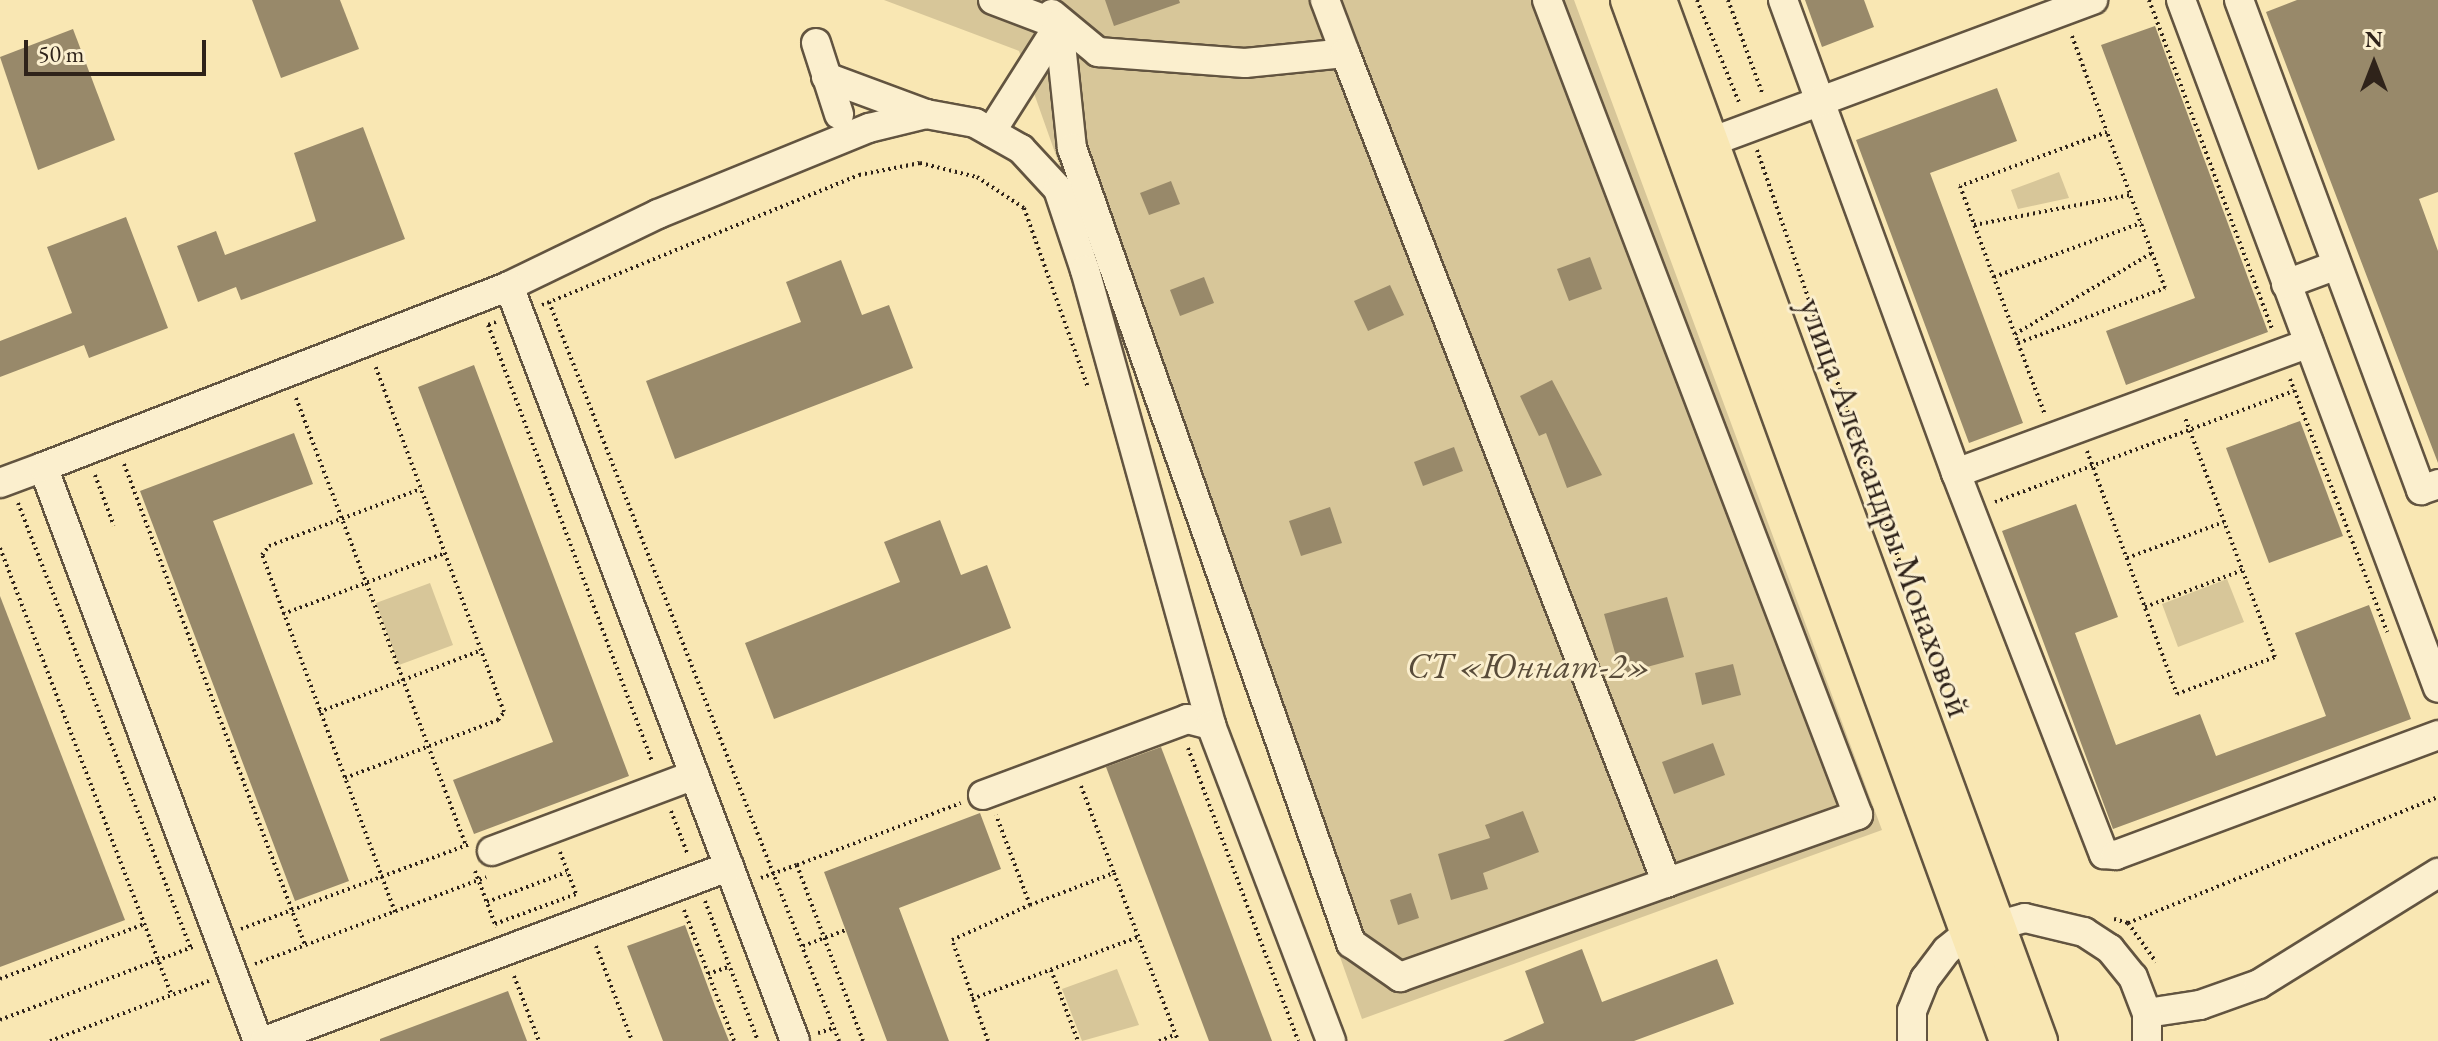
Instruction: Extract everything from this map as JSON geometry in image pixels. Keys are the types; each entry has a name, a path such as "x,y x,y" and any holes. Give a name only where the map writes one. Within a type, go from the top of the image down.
{"main road":[{"name":"улица Александры Монаховой","path":"1628,0 1982,929 2040,1041"},
{"name":"улица Александры Монаховой","path":"1659,0 1982,929 2007,1041"}],"street":[{"path":"993,0 1059,25 1098,52 1245,63 1345,53"},
{"path":"1043,0 1059,25 1072,148 1351,943 1400,977 1858,815 1547,0"},
{"path":"1325,0 1667,883"},
{"path":"1783,0 1970,511 2104,854 2116,855 2438,735"},
{"path":"1708,143 2093,0"},
{"path":"2181,0 2438,688"},
{"path":"2239,0 2421,490 2438,484"},
{"path":"991,132 1059,25"},
{"path":"816,43 839,114"},
{"path":"826,77 926,114 991,132 1021,149 1058,189 1211,725 1331,1041"},
{"path":"4,494 43,467 509,286 658,214 869,128 926,114"},
{"path":"2286,284 2337,265"},
{"path":"509,286 795,1041"},
{"path":"1956,473 2309,343"},
{"path":"43,467 258,1041"},
{"path":"988,802 1187,719 1211,725"},
{"path":"482,853 698,785"},
{"path":"265,1041 729,867"},
{"path":"1912,1041 1912,1011 1925,979 1982,929 2054,921 2084,932 2110,949 2133,977 2156,1022 2259,984 2438,873"}],"path":[{"path":"1697,0 1750,127 1821,350 1912,600"},
{"path":"1728,0 1764,98"},
{"path":"2149,0 2387,634"},
{"path":"2018,343 2165,288 2079,58"},
{"path":"2045,415 1960,186 2107,132"},
{"path":"520,313 859,175 920,163 977,177 1024,208 1093,404"},
{"path":"1974,225 2130,195"},
{"path":"1994,277 2141,223"},
{"path":"2015,334 2152,253"},
{"path":"545,292 839,1041"},
{"path":"488,325 657,773"},
{"path":"345,778 502,717 482,650 376,367"},
{"path":"1970,511 2322,379"},
{"path":"2078,428 2177,694 2275,657 2176,392"},
{"path":"296,398 428,747 482,853 478,880 539,1041"},
{"path":"124,462 305,945"},
{"path":"94,473 114,526"},
{"path":"395,912 283,614 264,550 421,489"},
{"path":"4,494 17,502 191,948"},
{"path":"2127,558 2224,522"},
{"path":"0,548 172,995"},
{"path":"283,614 446,553"},
{"path":"2145,607 2243,570"},
{"path":"319,712 482,650"},
{"path":"1187,745 1298,1041"},
{"path":"1078,777 1178,1041"},
{"path":"656,813 670,808 698,785 739,782"},
{"path":"2128,923 2438,797"},
{"path":"863,1041 797,865 988,802 1030,905"},
{"path":"670,808 691,863"},
{"path":"546,855 573,845"},
{"path":"0,1020 382,876 482,853"},
{"path":"478,880 482,853"},
{"path":"487,902 568,872"},
{"path":"988,1041 953,936 1114,873"},
{"path":"50,1041 478,880"},
{"path":"495,924 576,894"},
{"path":"705,900 758,1041"},
{"path":"683,908 734,1041"},
{"path":"2108,917 2128,923 2156,961 2156,1022"},
{"path":"0,979 145,924"},
{"path":"803,946 846,930"},
{"path":"972,999 1138,937"},
{"path":"600,956 632,1041"},
{"path":"708,974 730,966"},
{"path":"1051,970 1078,1041"},
{"path":"1159,1041 1175,1035"}],"green space":[{"name":"СТ «Юннат-2»","path":"884,0 1574,0 1882,830 1362,1019 1019,51"},
{"path":"2059,172 2069,198 2018,209 2011,190"},
{"path":"2227,579 2244,622 2178,647 2162,604"},
{"path":"430,583 453,645 399,665 376,603"},
{"path":"1117,969 1139,1025 1082,1041 1062,989"}],"building":[{"path":"252,0 340,0 359,49 281,78"},
{"path":"1105,0 1179,0 1180,3 1114,26"},
{"path":"1805,0 1864,0 1874,27 1822,47"},
{"path":"2297,0 2438,0 2438,192 2419,199 2438,251 2438,463 2266,12"},
{"path":"2155,26 2268,332 2126,385 2106,331 2195,298 2101,45"},
{"path":"73,29 115,140 38,170 0,57"},
{"path":"1997,88 2017,141 1930,173 2023,423 1969,443 1856,140"},
{"path":"363,127 405,239 241,300 236,287 198,302 177,246 216,231 225,255 316,221 294,153"},
{"path":"1171,181 1180,204 1149,215 1140,193"},
{"path":"126,217 168,328 89,358 84,345 0,377 0,341 72,313 47,247"},
{"path":"1590,257 1602,289 1569,301 1557,269"},
{"path":"841,260 862,315 889,305 913,368 675,459 646,381 801,322 786,282"},
{"path":"1204,277 1214,303 1180,316 1170,290"},
{"path":"1390,285 1404,315 1368,331 1354,301"},
{"path":"474,365 629,776 474,834 453,780 553,742 418,387"},
{"path":"1552,380 1602,475 1567,488 1546,433 1539,436 1520,396"},
{"path":"2300,421 2343,536 2269,563 2226,448"},
{"path":"294,433 313,484 213,521 349,881 295,901 140,491"},
{"path":"1454,447 1463,471 1423,486 1414,462"},
{"path":"2076,504 2118,617 2075,633 2116,745 2200,714 2216,756 2326,716 2295,633 2369,605 2411,719 2113,829 2002,531"},
{"path":"1330,507 1342,543 1301,556 1289,521"},
{"path":"940,520 961,575 987,565 1011,628 774,719 745,643 900,582 884,542"},
{"path":"0,596 125,920 0,967"},
{"path":"1667,597 1684,657 1621,674 1604,614"},
{"path":"1733,664 1741,695 1702,705 1695,673"},
{"path":"1713,743 1725,775 1674,794 1662,762"},
{"path":"1161,747 1272,1041 1209,1041 1106,767"},
{"path":"1523,811 1539,852 1483,873 1488,889 1451,900 1438,854 1490,838 1485,825"},
{"path":"980,813 1001,869 899,908 949,1041 887,1041 824,872"},
{"path":"1411,893 1419,918 1398,925 1390,900"},
{"path":"685,925 729,1041 663,1041 627,946"},
{"path":"1582,949 1602,1002 1717,959 1734,1004 1634,1041 1503,1041 1544,1023 1525,971"},
{"path":"508,991 527,1041 380,1041 380,1039"}]}
